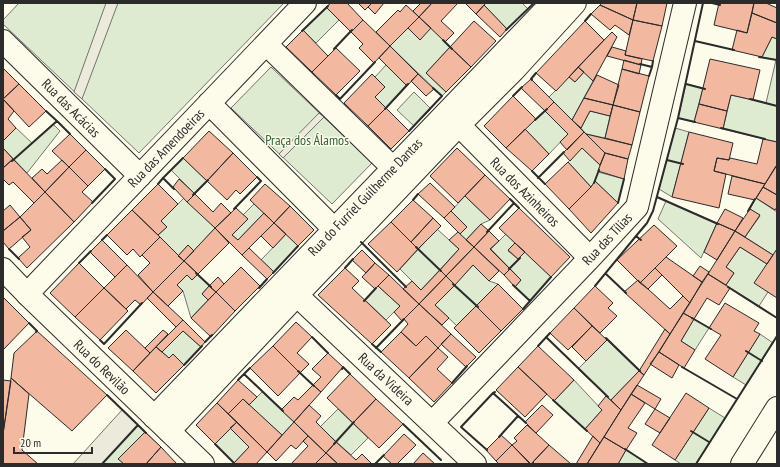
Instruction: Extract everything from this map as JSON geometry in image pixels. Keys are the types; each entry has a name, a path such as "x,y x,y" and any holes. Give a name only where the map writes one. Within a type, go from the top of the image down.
{"street":[{"name":"Rua das Amendoeiras","path":"26,294 305,3"},
{"name":"Rua do Furriel Guilherme Dantas","path":"161,424 453,119 552,3"},
{"name":"Rua do Furriel Guilherme Dantas","path":"290,289 334,229 393,168 514,70 575,3"},
{"name":"Rua das Tílias","path":"432,422 637,207 685,3"},
{"name":"Rua das Acácias","path":"3,41 140,176"},
{"path":"266,44 393,168"},
{"path":"209,103 334,229"},
{"name":"Rua dos Azinheiros","path":"453,119 590,258"},
{"name":"Rua do Revilão","path":"3,269 26,294 203,464"},
{"name":"Rua da Videira","path":"290,289 475,464"},
{"path":"742,464 777,408"}],"green space":[{"path":"19,3 284,3 139,153 3,24 3,20"},
{"path":"486,3 522,3 528,9 507,29 484,5"},
{"path":"326,7 339,20 316,43 303,30"},
{"path":"408,28 431,28 450,47 426,73 446,92 442,96 390,46"},
{"path":"772,37 777,39 777,142 723,129 731,95 766,103 776,60 762,57"},
{"path":"386,65 407,86 386,108 375,97 384,87 375,77"},
{"name":"Praça dos Álamos","path":"271,67 372,163 332,204 231,108"},
{"path":"584,72 593,81 572,120 549,97 569,77 575,82"},
{"path":"686,84 703,88 694,122 678,118"},
{"path":"414,92 431,109 414,126 397,110"},
{"path":"545,111 568,134 549,154 525,129"},
{"path":"590,111 610,116 605,138 586,134 581,128"},
{"path":"53,124 60,131 27,173 3,148 3,141 16,128 32,143"},
{"path":"675,128 689,132 672,197 659,189"},
{"path":"582,148 600,165 598,172 624,179 618,203 595,181 591,187 568,162"},
{"path":"183,158 207,181 195,194 171,170"},
{"path":"465,196 490,220 481,224 466,240 460,234 467,227 451,211"},
{"path":"184,198 215,228 194,251 188,245 178,256 158,235 167,227 161,221"},
{"path":"756,198 777,212 777,249 773,255 745,237 760,216 750,209"},
{"path":"666,201 717,223 701,258 658,219"},
{"path":"254,204 264,213 238,240 232,235 248,219 243,215"},
{"path":"437,229 459,249 421,290 400,269"},
{"path":"286,234 298,246 274,272 261,260"},
{"path":"506,234 515,243 508,251 518,259 525,252 551,277 530,301 515,287 521,280 491,249"},
{"path":"740,247 767,264 768,292 759,306 726,285 734,273 726,267"},
{"path":"473,265 489,281 498,284 457,326 435,305"},
{"path":"198,274 209,286 202,294 208,300 191,318 183,291 177,285 187,275"},
{"path":"378,286 400,306 386,320 365,300"},
{"path":"694,319 709,328 695,350 681,341"},
{"path":"183,331 201,347 184,365 173,354 169,358 162,352"},
{"path":"760,334 773,343 746,385 733,377"},
{"path":"607,340 639,371 611,400 578,369"},
{"path":"574,380 602,410 585,429 554,401"},
{"path":"262,392 294,422 282,435 249,405"},
{"path":"709,408 725,418 696,464 681,464 675,460"},
{"path":"338,409 368,438 351,455 320,427"},
{"path":"138,425 161,447 146,464 102,464"},
{"path":"230,428 249,447 234,463 215,444"},
{"path":"626,450 648,464 618,464"}],"shaded area":[{"path":"106,3 118,3 82,99 74,92"},
{"path":"319,113 324,117 283,158 279,154"},
{"path":"122,410 138,425 102,464 73,464"}],"building":[{"path":"331,3 347,3 363,20 351,32 326,7"},
{"path":"358,3 372,3 365,10"},
{"path":"372,3 384,3 375,14 368,7"},
{"path":"421,3 432,3 419,17 413,11"},
{"path":"432,3 458,3 441,21 454,33 445,42 419,17"},
{"path":"465,3 486,3 476,14"},
{"path":"602,3 637,3 633,20 600,5"},
{"path":"637,3 667,3 662,26 633,20"},
{"path":"719,3 754,3 747,33 714,25"},
{"path":"754,3 766,3 777,8 777,23 752,13"},
{"path":"406,5 419,17 390,46 376,32 398,10 400,12"},
{"path":"484,5 507,29 500,37 476,14"},
{"path":"600,5 633,20 629,35 615,25 610,30 591,14"},
{"path":"752,13 777,23 777,39 772,37 762,57 732,50 737,30 747,33"},
{"path":"419,17 431,28 420,40 408,28"},
{"path":"363,20 390,46 374,63 359,48 363,44 351,32"},
{"path":"633,20 662,26 653,61 625,55"},
{"path":"474,21 496,41 471,67 450,47"},
{"path":"585,21 604,40 556,91 536,73"},
{"path":"303,30 328,56 312,72 286,47"},
{"path":"612,32 617,37 593,81 578,67"},
{"path":"390,46 418,74 407,86 379,58"},
{"path":"450,47 471,67 446,92 426,73"},
{"path":"612,47 626,51 625,55 642,59 641,65 607,56"},
{"path":"336,48 360,71 336,95 312,72"},
{"path":"710,59 760,70 753,100 731,95 727,111 699,104"},
{"path":"624,60 641,65 639,74 622,69"},
{"path":"578,67 584,72 575,82 569,77"},
{"path":"3,68 19,84 3,99"},
{"path":"622,69 649,76 640,112 613,105"},
{"path":"372,74 385,87 375,97 386,108 368,126 344,103"},
{"path":"418,74 434,89 426,96 411,81"},
{"path":"597,75 619,85 613,105 584,98"},
{"path":"531,79 554,102 545,111 521,88"},
{"path":"19,84 46,111 29,127 3,99"},
{"path":"513,96 536,119 506,148 484,126"},
{"path":"584,98 613,105 610,116 590,111 581,128 572,120"},
{"path":"3,99 14,111 8,119 16,128 3,141"},
{"path":"554,102 584,132 567,150 560,142 568,134 545,111"},
{"path":"699,104 727,111 723,129 694,122"},
{"path":"613,105 640,112 632,145 605,138"},
{"path":"386,108 409,131 391,149 368,126"},
{"path":"525,129 549,154 532,171 506,148"},
{"path":"209,131 233,153 207,181 183,158"},
{"path":"584,132 605,153 600,165 582,148 570,161 563,153"},
{"path":"689,132 733,143 729,160 717,158 714,171 726,174 719,208 672,197"},
{"path":"70,134 86,150 69,167 52,151"},
{"path":"586,134 632,145 628,159 605,153"},
{"path":"763,139 777,142 777,165 765,184 714,171 717,158 729,160 730,158 757,164"},
{"path":"457,148 485,175 458,203 430,176"},
{"path":"4,149 13,159 3,168 3,150"},
{"path":"86,150 105,169 88,186 69,167"},
{"path":"233,153 257,177 240,194 236,190 227,200 207,181"},
{"path":"605,153 628,159 624,179 598,171"},
{"path":"13,159 45,192 34,203 13,182 9,185 3,179 3,168"},
{"path":"62,160 69,167 45,192 32,178 42,169 47,174"},
{"path":"568,162 591,187 569,209 545,184"},
{"path":"776,166 777,167 777,195 763,187"},
{"path":"69,167 88,186 82,192 93,202 74,222 45,192"},
{"path":"485,175 510,199 490,220 465,196"},
{"path":"732,176 765,184 755,200 728,194"},
{"path":"179,179 195,194 187,202 173,187"},
{"path":"595,181 618,203 591,233 569,209"},
{"path":"430,183 455,207 444,218 418,194"},
{"path":"158,184 178,204 161,221 167,227 158,235 132,210"},
{"path":"265,184 290,206 274,223 250,200"},
{"path":"763,187 777,195 777,207 775,210 756,198"},
{"path":"45,192 74,222 27,268 18,258 30,247 22,237 31,230 20,217"},
{"path":"195,194 213,212 221,203 231,213 215,228 187,202"},
{"path":"413,200 433,218 411,242 391,222"},
{"path":"10,205 20,217 3,231 3,211"},
{"path":"290,206 314,230 298,246 274,223"},
{"path":"236,208 248,219 232,235 238,240 264,213 274,223 242,255 215,228"},
{"path":"519,208 570,257 551,277 499,228"},
{"path":"725,209 743,218 735,231 717,223"},
{"path":"750,209 760,215 745,237 735,231"},
{"path":"132,210 160,237 140,257 133,249 127,255 107,235"},
{"path":"451,211 467,227 460,234 444,218"},
{"path":"20,217 31,230 9,249 3,242 3,231"},
{"path":"433,218 441,226 418,249 411,242"},
{"path":"391,222 418,249 397,272 368,244"},
{"path":"274,223 286,234 273,248 261,236"},
{"path":"717,223 735,231 717,260 704,252"},
{"path":"481,224 489,231 474,247 466,240"},
{"path":"654,225 677,246 640,283 617,260"},
{"path":"215,228 229,243 198,274 184,261"},
{"path":"489,231 499,241 490,249 510,269 504,275 474,247"},
{"path":"735,231 773,255 767,264 740,247 726,267 734,273 726,285 708,274"},
{"path":"458,232 474,247 446,276 440,270 459,249 449,240"},
{"path":"160,237 184,261 153,292 138,275 150,263 142,255"},
{"path":"102,240 127,265 115,277 90,252"},
{"path":"515,243 525,252 518,259 508,250"},
{"path":"188,245 194,251 184,261 178,256"},
{"path":"474,247 499,271 489,281 473,265 455,285 446,276"},
{"path":"249,248 274,272 267,279 242,255"},
{"path":"777,249 777,298 754,283"},
{"path":"362,250 375,263 366,273 352,260"},
{"path":"666,257 702,282 690,303 655,268"},
{"path":"184,261 198,274 192,280 187,275 177,285 183,291 168,306 153,292"},
{"path":"79,263 104,288 75,317 50,293"},
{"path":"375,263 389,275 375,289 362,277"},
{"path":"127,265 153,292 141,305 135,300 126,309 104,288"},
{"path":"700,266 709,272 702,282 693,276"},
{"path":"241,267 260,286 235,311 216,292"},
{"path":"345,268 359,281 352,288 391,325 372,344 318,295"},
{"path":"655,268 662,275 648,289 640,283"},
{"path":"510,269 521,280 515,287 504,275"},
{"path":"440,270 446,276 419,304 403,289 412,281 421,290"},
{"path":"708,274 730,288 719,305 707,298 694,319 683,313"},
{"path":"389,275 419,304 402,321 394,312 400,306 378,286"},
{"path":"446,276 455,285 435,305 449,318 442,325 419,304"},
{"path":"218,277 224,284 216,292 209,286"},
{"path":"638,280 670,309 683,296 690,303 670,334 624,292"},
{"path":"498,284 523,309 501,331 476,306"},
{"path":"209,286 216,292 208,300 202,294"},
{"path":"595,286 613,303 608,308 617,316 600,333 574,308"},
{"path":"104,288 128,311 100,340 75,317"},
{"path":"153,292 183,320 176,327 147,298"},
{"path":"216,292 235,311 211,337 191,318"},
{"path":"3,297 29,323 3,350"},
{"path":"725,303 759,323 754,331 760,334 733,377 705,359 721,335 709,328"},
{"path":"419,304 451,334 438,348 426,336 416,346 401,332 408,324 404,319"},
{"path":"476,306 501,331 479,353 454,328"},
{"path":"574,308 592,326 568,350 550,333"},
{"path":"683,313 694,319 681,341 695,350 684,368 659,352"},
{"path":"183,320 205,342 201,347 183,331 162,352 156,347"},
{"path":"296,322 312,337 297,353 309,364 300,373 273,346"},
{"path":"592,326 607,340 586,361 572,347"},
{"path":"665,329 670,334 644,375 639,371"},
{"path":"126,330 150,353 133,371 108,348"},
{"path":"163,330 168,334 150,353 145,348"},
{"path":"37,331 107,395 72,431 11,378 14,353"},
{"path":"401,332 416,346 426,336 438,348 409,378 381,352"},
{"path":"451,334 476,357 466,367 441,344"},
{"path":"273,346 300,373 278,396 250,368"},
{"path":"538,346 574,380 554,401 518,367"},
{"path":"156,347 169,358 173,354 184,365 156,393 133,371"},
{"path":"438,348 448,357 437,369 452,383 434,402 409,378"},
{"path":"659,352 679,365 672,378 650,364"},
{"path":"328,353 343,367 321,392 313,385 321,377 312,369"},
{"path":"518,367 547,394 525,417 496,390"},
{"path":"639,371 644,375 621,410 611,400"},
{"path":"350,374 376,399 353,423 327,398"},
{"path":"11,378 29,394 22,450 38,464 3,464 3,434"},
{"path":"3,380 11,381 3,434"},
{"path":"238,380 257,397 249,405 243,399 228,414 217,403"},
{"path":"313,385 321,392 294,422 281,410 294,397 298,400"},
{"path":"637,385 661,399 655,409 631,394"},
{"path":"686,393 709,408 675,460 652,445"},
{"path":"631,394 645,403 628,428 637,433 626,450 604,437"},
{"path":"606,396 621,410 600,443 585,429 602,410 598,406"},
{"path":"243,399 282,435 267,452 228,414"},
{"path":"376,399 403,424 379,448 353,423"},
{"path":"217,403 237,422 215,444 196,425"},
{"path":"309,405 321,416 316,422 336,442 326,453 294,422"},
{"path":"542,405 553,415 536,433 525,422"},
{"path":"655,409 670,418 660,433 645,424"},
{"path":"237,422 267,452 256,464 234,463 249,447 230,428"},
{"path":"294,422 308,436 296,449 291,445 276,461 267,452"},
{"path":"527,425 549,445 531,464 512,445 517,441 514,438"},
{"path":"145,432 161,447 146,464 124,464 118,459"},
{"path":"404,434 416,445 397,464 392,464 383,456"},
{"path":"501,435 512,445 496,461 486,450"},
{"path":"308,436 326,453 315,464 291,464 308,446 303,441"},
{"path":"593,436 600,443 587,464 576,464"},
{"path":"604,437 626,450 618,464 587,464"},
{"path":"336,442 356,460 362,454 372,464 338,464 326,453"},
{"path":"512,445 530,464 499,464 496,461"},
{"path":"549,445 571,464 535,464 533,462"},
{"path":"161,447 177,464 146,464"},
{"path":"326,453 338,464 315,464"},
{"path":"423,453 435,464 413,464"}],"wall":[{"path":"506,30 534,3"},
{"path":"641,240 636,236 647,223 653,211 678,118 703,3"},
{"path":"712,3 720,5"},
{"path":"302,31 328,6"},
{"path":"585,21 591,14"},
{"path":"334,49 352,30"},
{"path":"443,40 452,49"},
{"path":"695,41 734,50"},
{"path":"759,57 777,60"},
{"path":"640,64 652,67 653,61"},
{"path":"336,95 340,99 375,62"},
{"path":"649,76 652,67"},
{"path":"532,80 531,79 536,73"},
{"path":"385,109 408,84"},
{"path":"686,84 705,89"},
{"path":"513,96 522,87"},
{"path":"409,131 442,96 433,88"},
{"path":"750,99 777,106"},
{"path":"535,120 547,109"},
{"path":"46,111 57,121"},
{"path":"678,118 695,122"},
{"path":"12,161 57,121 70,134"},
{"path":"721,128 765,139"},
{"path":"538,178 564,152"},
{"path":"163,178 183,158"},
{"path":"667,160 683,164"},
{"path":"92,203 115,179 105,169"},
{"path":"594,183 599,170"},
{"path":"532,171 545,184"},
{"path":"234,209 261,181 257,177"},
{"path":"158,184 163,178 174,189"},
{"path":"618,203 624,179"},
{"path":"193,195 208,180"},
{"path":"413,200 418,194"},
{"path":"657,197 718,224"},
{"path":"510,199 519,208"},
{"path":"748,211 755,199"},
{"path":"487,232 514,203"},
{"path":"102,240 107,235"},
{"path":"595,286 636,236"},
{"path":"361,242 406,287"},
{"path":"273,273 298,246"},
{"path":"416,247 441,271"},
{"path":"9,249 19,259"},
{"path":"79,263 91,251"},
{"path":"509,269 520,258"},
{"path":"345,268 353,259"},
{"path":"196,273 211,287"},
{"path":"606,274 626,293"},
{"path":"523,309 551,277"},
{"path":"259,288 267,279"},
{"path":"453,284 478,307"},
{"path":"513,285 530,301"},
{"path":"728,287 777,318"},
{"path":"364,301 376,288"},
{"path":"100,340 104,344 142,303"},
{"path":"692,318 711,329"},
{"path":"376,348 404,319"},
{"path":"29,323 37,331 36,332"},
{"path":"538,346 550,333"},
{"path":"205,342 212,335"},
{"path":"696,464 777,336"},
{"path":"312,337 328,353"},
{"path":"546,337 608,397"},
{"path":"606,338 640,371"},
{"path":"372,344 381,352"},
{"path":"184,365 202,346"},
{"path":"746,351 762,361"},
{"path":"452,383 467,366"},
{"path":"342,369 343,367 350,374"},
{"path":"682,367 737,399"},
{"path":"238,380 250,368"},
{"path":"298,371 314,386"},
{"path":"244,374 283,411"},
{"path":"495,392 493,393 526,423"},
{"path":"487,450 461,427 493,393"},
{"path":"102,464 138,425 107,395"},
{"path":"553,400 587,431"},
{"path":"499,437 518,416"},
{"path":"334,444 354,422"},
{"path":"403,424 441,460"},
{"path":"138,425 146,433"},
{"path":"691,431 709,442"},
{"path":"215,444 234,463"},
{"path":"625,449 648,464"},
{"path":"375,464 384,455"}]}
